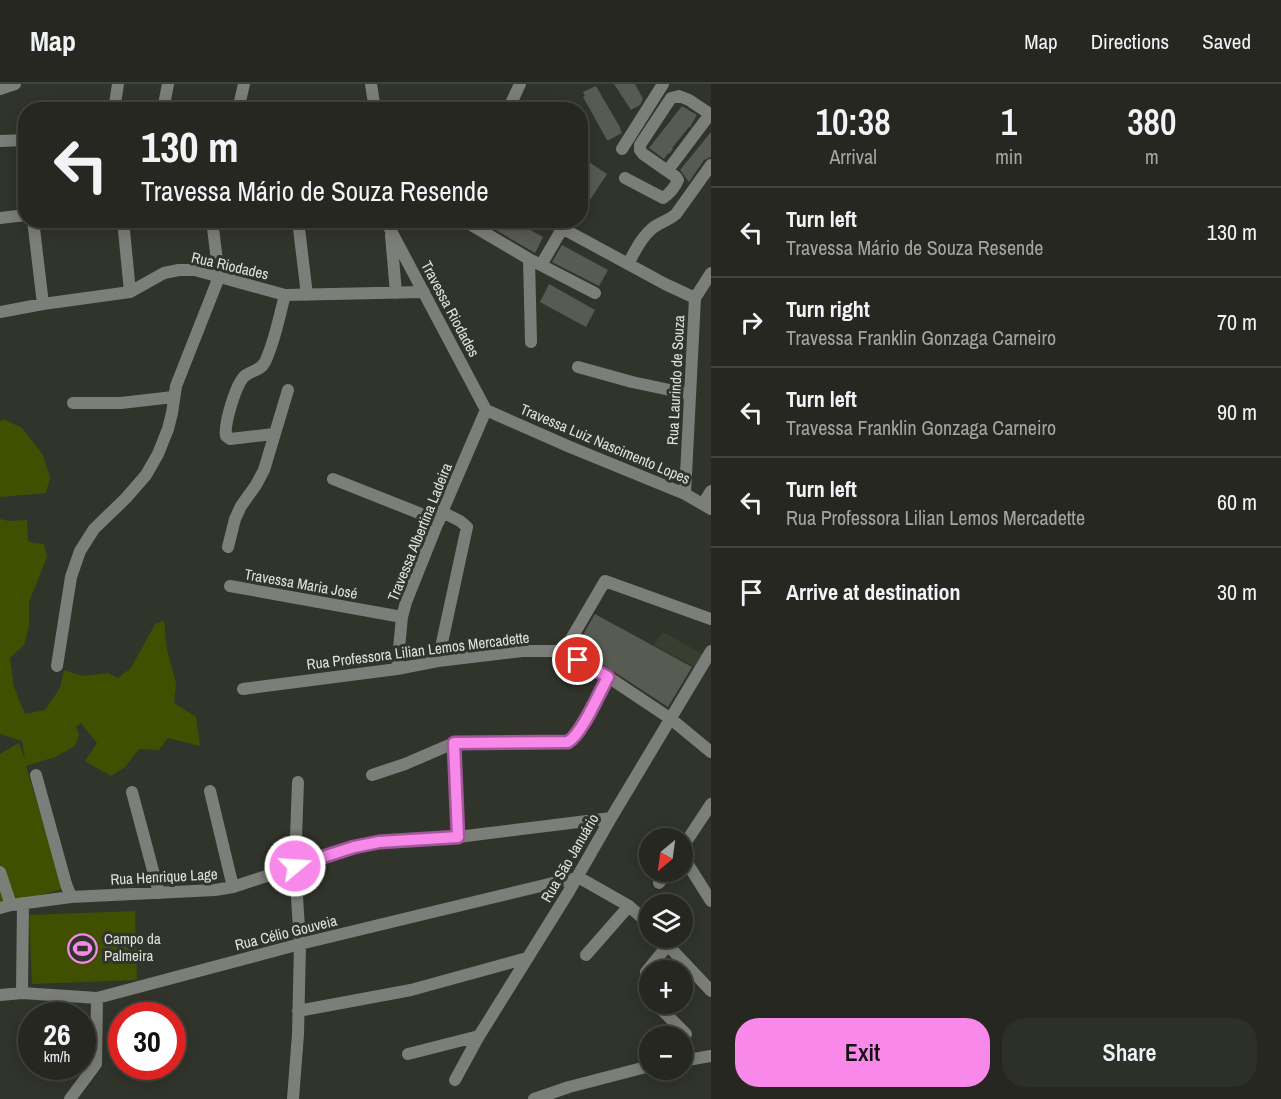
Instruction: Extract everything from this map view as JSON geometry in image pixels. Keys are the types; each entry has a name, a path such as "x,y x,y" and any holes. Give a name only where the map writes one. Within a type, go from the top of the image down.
{"street":[{"path":"0,89 15,84"},
{"path":"115,102 118,84"},
{"path":"165,102 168,84"},
{"path":"240,102 244,84"},
{"path":"371,84 374,102"},
{"path":"512,102 520,84"},
{"path":"622,149 663,84"},
{"path":"625,178 663,198 668,195 678,180 668,170 644,154 640,150 640,145 671,98 679,96 711,114 668,170"},
{"path":"0,141 18,140"},
{"path":"628,264 642,240 652,229 676,214 711,165"},
{"path":"0,218 18,216"},
{"path":"34,228 43,304"},
{"path":"124,228 130,292"},
{"path":"57,666 71,577 80,550 94,529 146,475 168,429 176,386 219,277 213,228"},
{"path":"299,228 307,295"},
{"path":"390,228 396,293"},
{"name":"Travessa Riodades","path":"392,228 486,410"},
{"path":"477,228 529,259 596,293"},
{"path":"541,265 562,229 695,298"},
{"path":"529,259 531,342"},
{"name":"Rua Riodades","path":"0,312 130,292 164,273 179,270 195,270 285,295 424,292"},
{"name":"Rua Laurindo de Souza","path":"685,494 695,298 711,273"},
{"path":"274,434 230,439 226,436 225,431 232,403 242,380 262,367 274,336 285,295"},
{"path":"578,367 632,382 690,394"},
{"path":"228,548 235,519 264,470 288,390"},
{"path":"73,404 121,403 173,397"},
{"name":"Travessa Luiz Nascimento Lopes","path":"486,410 685,494 707,506"},
{"name":"Travessa Albertina Ladeira","path":"396,669 406,602 486,410"},
{"path":"333,479 460,521 467,527 438,661"},
{"path":"707,506 711,490"},
{"path":"711,619 605,581 564,651 671,719 711,752"},
{"name":"Travessa Maria José","path":"230,586 402,617"},
{"name":"Rua Professora Lilian Lemos Mercadette","path":"243,688 522,651 564,651"},
{"name":"Rua São Januário","path":"456,1080 479,1036 578,877 610,818 711,651"},
{"path":"372,775 454,743 568,742 576,735 608,677"},
{"path":"454,743 458,837"},
{"path":"36,776 71,897"},
{"path":"293,1099 300,944 295,866 298,782"},
{"path":"210,791 233,887"},
{"path":"132,792 159,893"},
{"path":"693,831 711,804"},
{"name":"Rua Henrique Lage","path":"11,905 71,897 215,890 233,887 354,847 379,842 458,837 610,818"},
{"path":"0,872 11,905 22,993"},
{"path":"693,873 711,902"},
{"path":"578,877 629,906 639,916"},
{"name":"Rua Célio Gouveia","path":"0,995 22,993 97,998 300,944 578,877"},
{"path":"586,955 629,906"},
{"path":"671,948 711,991"},
{"path":"298,1011 411,990 527,958"},
{"path":"70,1099 96,1064 97,998"},
{"path":"666,1014 678,1026"},
{"path":"408,1054 479,1036"},
{"path":"693,1059 711,1056"},
{"path":"534,1099 569,1087 639,1069"}],"shaded area":[{"path":"663,632 704,655 697,668 654,645"}],"green space":[{"path":"3,419 22,428 43,455 50,477 46,493 0,497 0,422"},
{"path":"0,519 27,520 28,541 44,544 47,557 29,602 29,626 24,645 10,658 14,687 25,714 45,710 60,688 64,670 83,676 108,673 118,678 131,668 155,624 164,621 167,650 176,683 174,703 196,717 200,746 168,738 159,750 139,749 125,767 111,776 85,761 97,743 81,723 76,727 79,735 75,746 55,757 26,766 63,889 0,905 0,754 19,743 25,760 22,741 0,734"},
{"name":"Campo da Palmeira","path":"135,911 137,980 32,984 29,915"}],"building":[{"path":"614,84 635,84 643,99 640,105 631,110"},
{"path":"596,86 622,133 607,140 588,102 583,97 585,96 583,92"},
{"path":"682,106 697,115 664,159 649,148"},
{"path":"711,132 711,157 704,160 689,182 680,170"},
{"path":"588,161 607,174 588,203"},
{"path":"492,228 527,228 543,237 535,253"},
{"path":"562,245 608,270 599,286 552,262"},
{"path":"549,284 595,310 586,327 540,302"},
{"path":"595,614 692,667 668,707 576,647"}],"place":[{"name":"Campo da Palmeira","path":"83,948"}],"route":[{"path":"295,866 354,847 379,842 458,837 454,743 568,742 573,739 608,677 578,660"}]}
